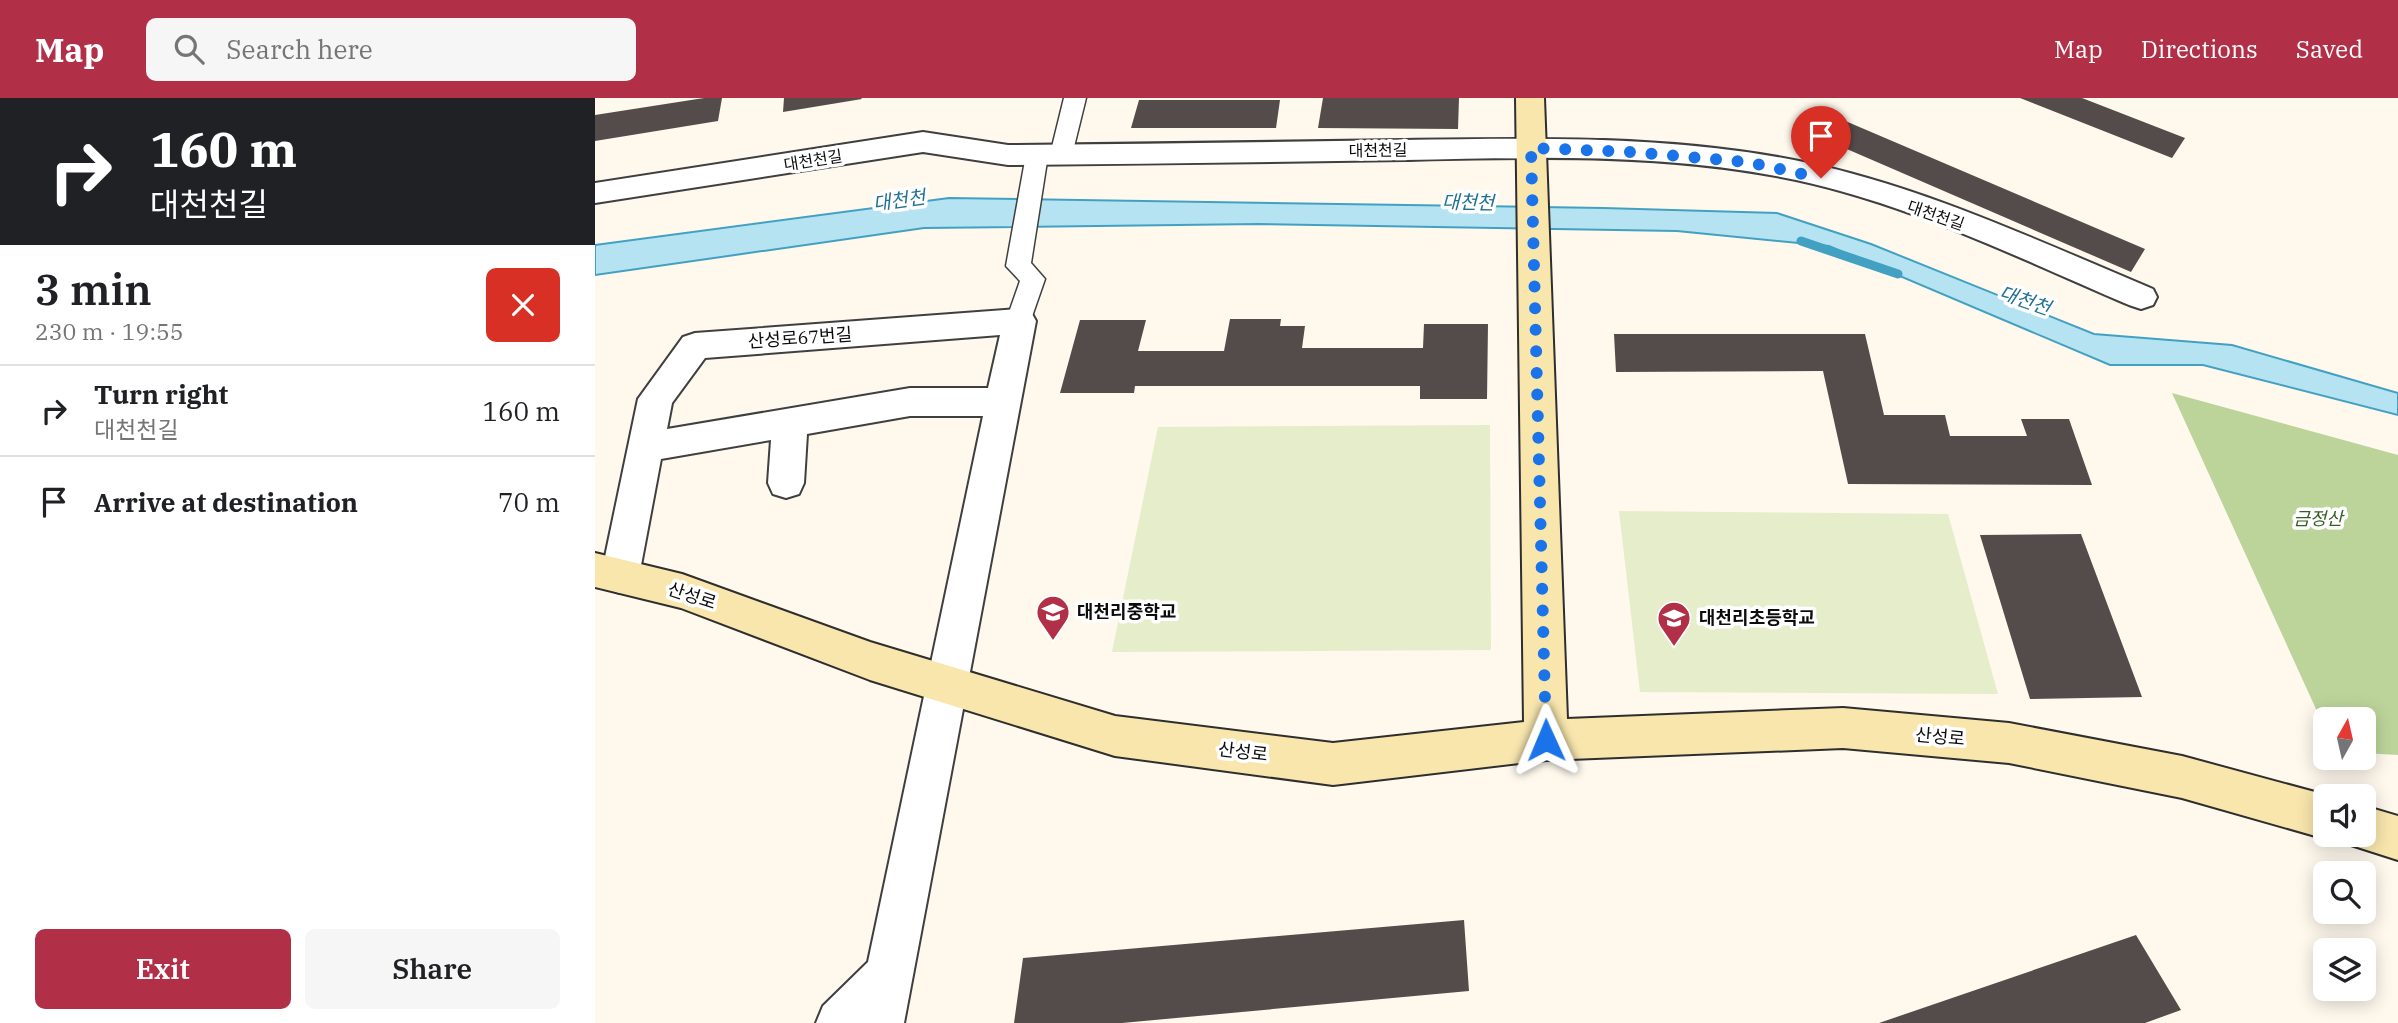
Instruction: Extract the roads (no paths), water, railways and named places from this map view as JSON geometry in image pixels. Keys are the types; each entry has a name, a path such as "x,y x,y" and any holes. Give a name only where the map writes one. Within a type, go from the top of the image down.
{"main road":[{"path":"1530,98 1546,740"},
{"name":"산성로","path":"608,573 682,591 870,661 1115,736 1333,764 1546,740 1843,728 2009,743 2182,777 2313,813"},
{"path":"2376,832 2398,838"}],"street":[{"path":"880,1023 1002,402 1019,321 1033,279 1018,266 1021,250 1044,160 1075,98"},
{"name":"대천천길","path":"595,193 923,142 1044,160 1531,157 1631,152 1747,162 1846,183 1970,226 2141,297"},
{"name":"산성로67번길","path":"608,573 645,447 655,400 695,346 1019,321"},
{"path":"645,447 910,402 1002,402"},
{"path":"786,483 790,422"},
{"path":"840,1023 889,975"}],"water":[{"name":"대천천","path":"949,198 1777,213 1871,244 2094,334 2232,345 2398,393 2398,415 2203,365 2110,365 1829,246 1677,231 1259,224 924,228 595,275 595,245"}],"waterway":[{"name":"대천천","path":"1801,241 1898,274"}],"place":[{"name":"대천리중학교","path":"1053,642"},
{"name":"대천리초등학교","path":"1674,648"}],"park label":[{"name":"금정산","path":"2318,519"}]}
